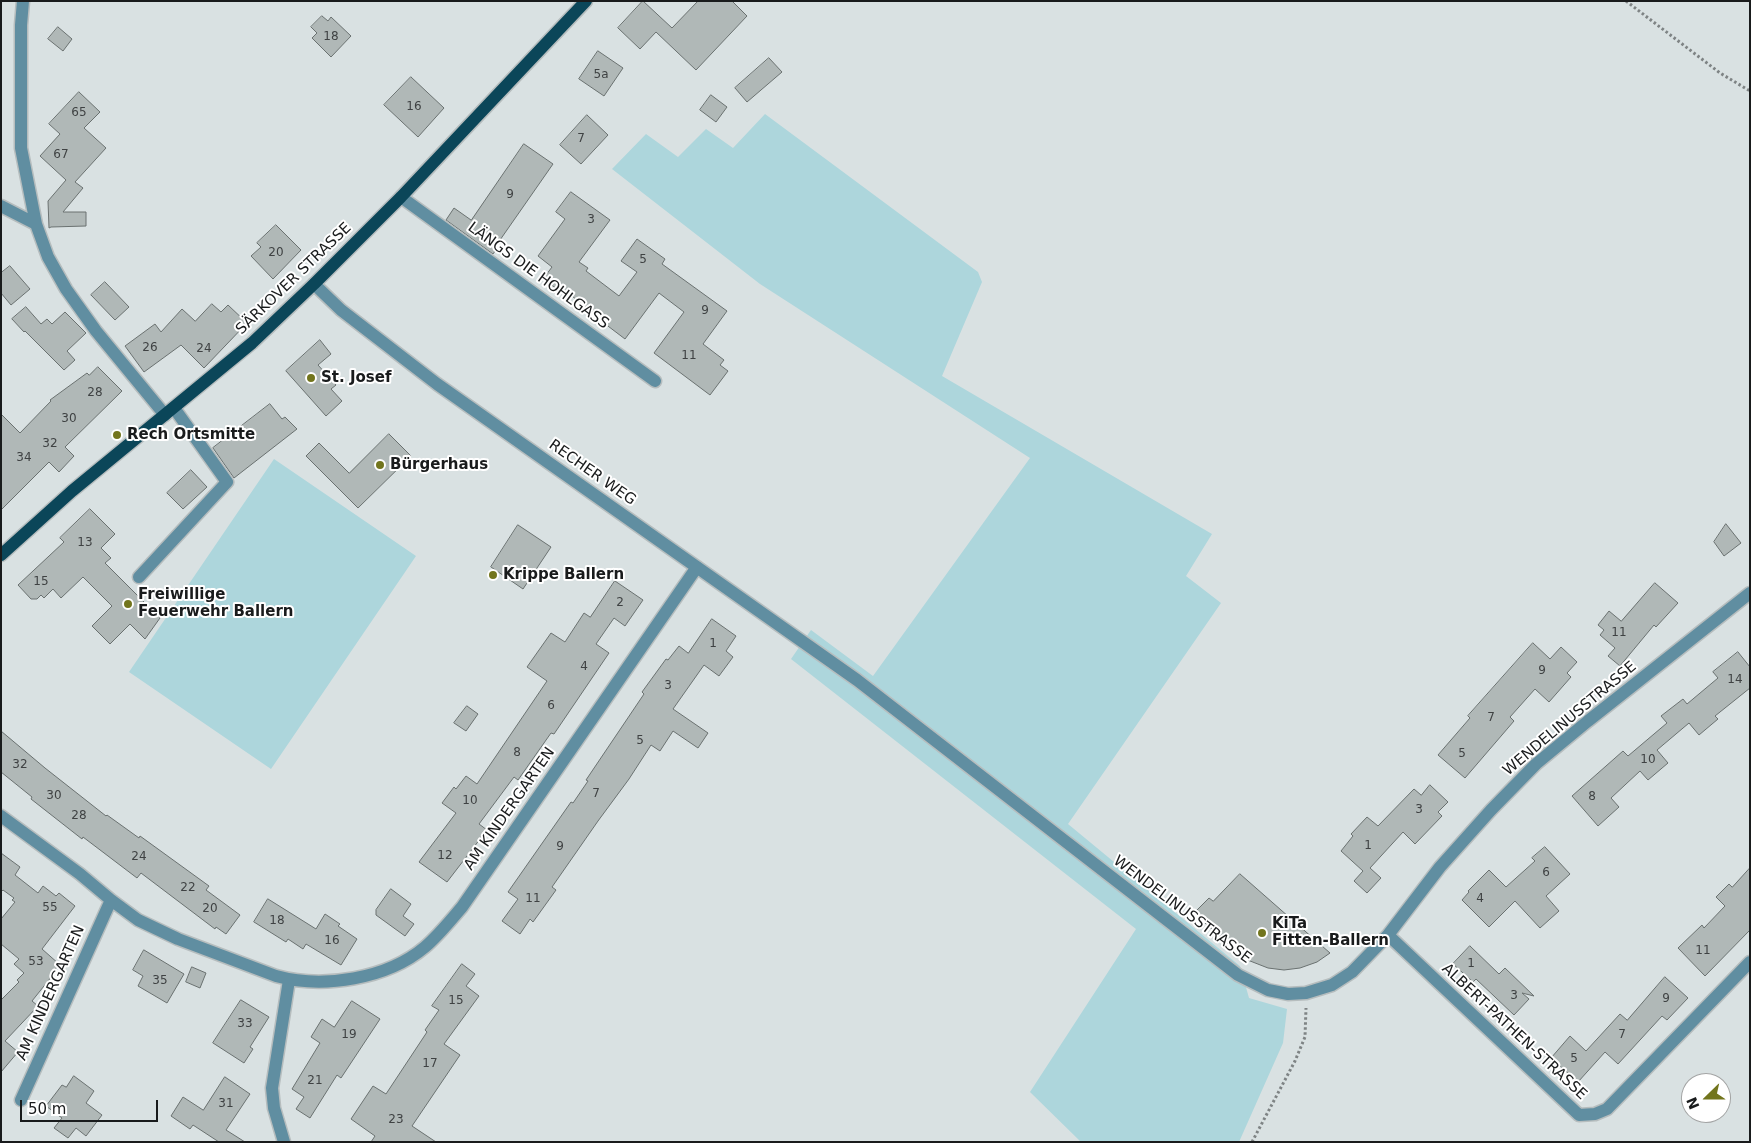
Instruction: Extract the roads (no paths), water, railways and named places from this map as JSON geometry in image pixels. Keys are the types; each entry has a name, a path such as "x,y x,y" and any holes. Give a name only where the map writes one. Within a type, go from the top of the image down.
{"main road":[{"name":"SÄRKOVER STRASSE","path":"1,555 58,503 252,343 401,197 586,1"}],"street":[{"path":"23,1 21,25 21,148 36,224 48,257 66,289 102,339 170,412 227,482 139,577"},
{"name":"LÄNGS DIE HOHLGASS","path":"401,197 655,381"},
{"path":"1,206 36,224"},
{"name":"RECHER WEG","path":"314,284 341,310 437,384 857,680"},
{"name":"AM KINDERGARTEN","path":"1,816 80,874 138,920 178,939 289,980 325,982 351,979 375,973 398,964 424,948 442,931 462,907 697,567"},
{"name":"WENDELINUSSTRASSE","path":"857,680 1238,975 1268,990 1288,994 1306,993 1332,985 1352,972 1388,935 1440,867 1491,810 1536,764 1750,593"},
{"name":"AM KINDERGARTEN","path":"21,1100 111,900"},
{"name":"ALBERT-PATHEN-STRASSE","path":"1388,935 1580,1115 1595,1114 1607,1109 1750,962"},
{"path":"284,1142 274,1108 272,1088 289,980"}],"place":[{"name":"St. Josef","path":"311,378"},
{"name":"Rech Ortsmitte","path":"117,435"},
{"name":"Bürgerhaus","path":"380,465"},
{"name":"Krippe Ballern","path":"493,575"},
{"name":"Freiwillige Feuerwehr Ballern","path":"128,604"},
{"name":"KiTa Fitten-Ballern","path":"1262,933"}]}
